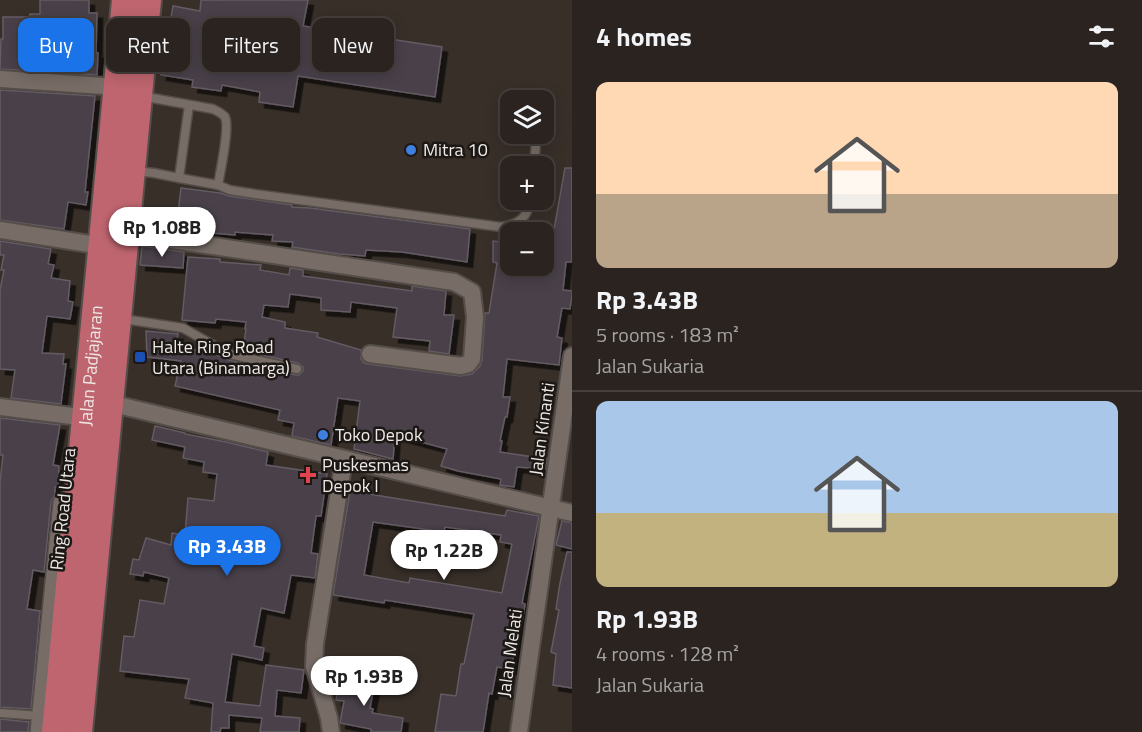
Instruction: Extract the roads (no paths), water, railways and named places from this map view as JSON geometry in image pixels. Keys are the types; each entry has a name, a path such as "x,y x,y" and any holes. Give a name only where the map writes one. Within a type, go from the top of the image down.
{"highway":[{"name":"Jalan Padjajaran","path":"47,727 126,0"},
{"name":"Jalan Padjajaran","path":"78,732 107,493 138,172 147,0"}],"street":[{"name":"Ring Road Utara","path":"65,565 72,416 112,0"},
{"path":"91,732 107,493 122,406 139,235 138,172 152,98 161,0"},
{"path":"0,79 104,86"},
{"path":"0,230 90,244"},
{"path":"139,235 454,282 472,292 475,317 472,359 468,364 461,366 370,354"},
{"name":"Jalan Kinanti","path":"551,508 572,356"},
{"path":"122,406 572,513"},
{"path":"0,407 72,416"},
{"path":"331,732 330,718 314,666 315,644 344,459"},
{"name":"Jalan Melati","path":"519,732 551,508"}],"lane":[{"path":"152,98 219,112 225,118 226,129 218,185"},
{"path":"179,178 189,105"},
{"path":"138,172 218,185 230,190 255,194 501,227 512,225 523,219 528,210"},
{"path":"130,320 183,328 229,354 297,369"},
{"path":"0,713 47,727"}],"place":[{"name":"Mitra 10","path":"411,150"},
{"name":"Halte Ring Road Utara (Binamarga)","path":"140,357"},
{"name":"Toko Depok","path":"323,435"},
{"name":"Puskesmas Depok I","path":"308,475"}]}
